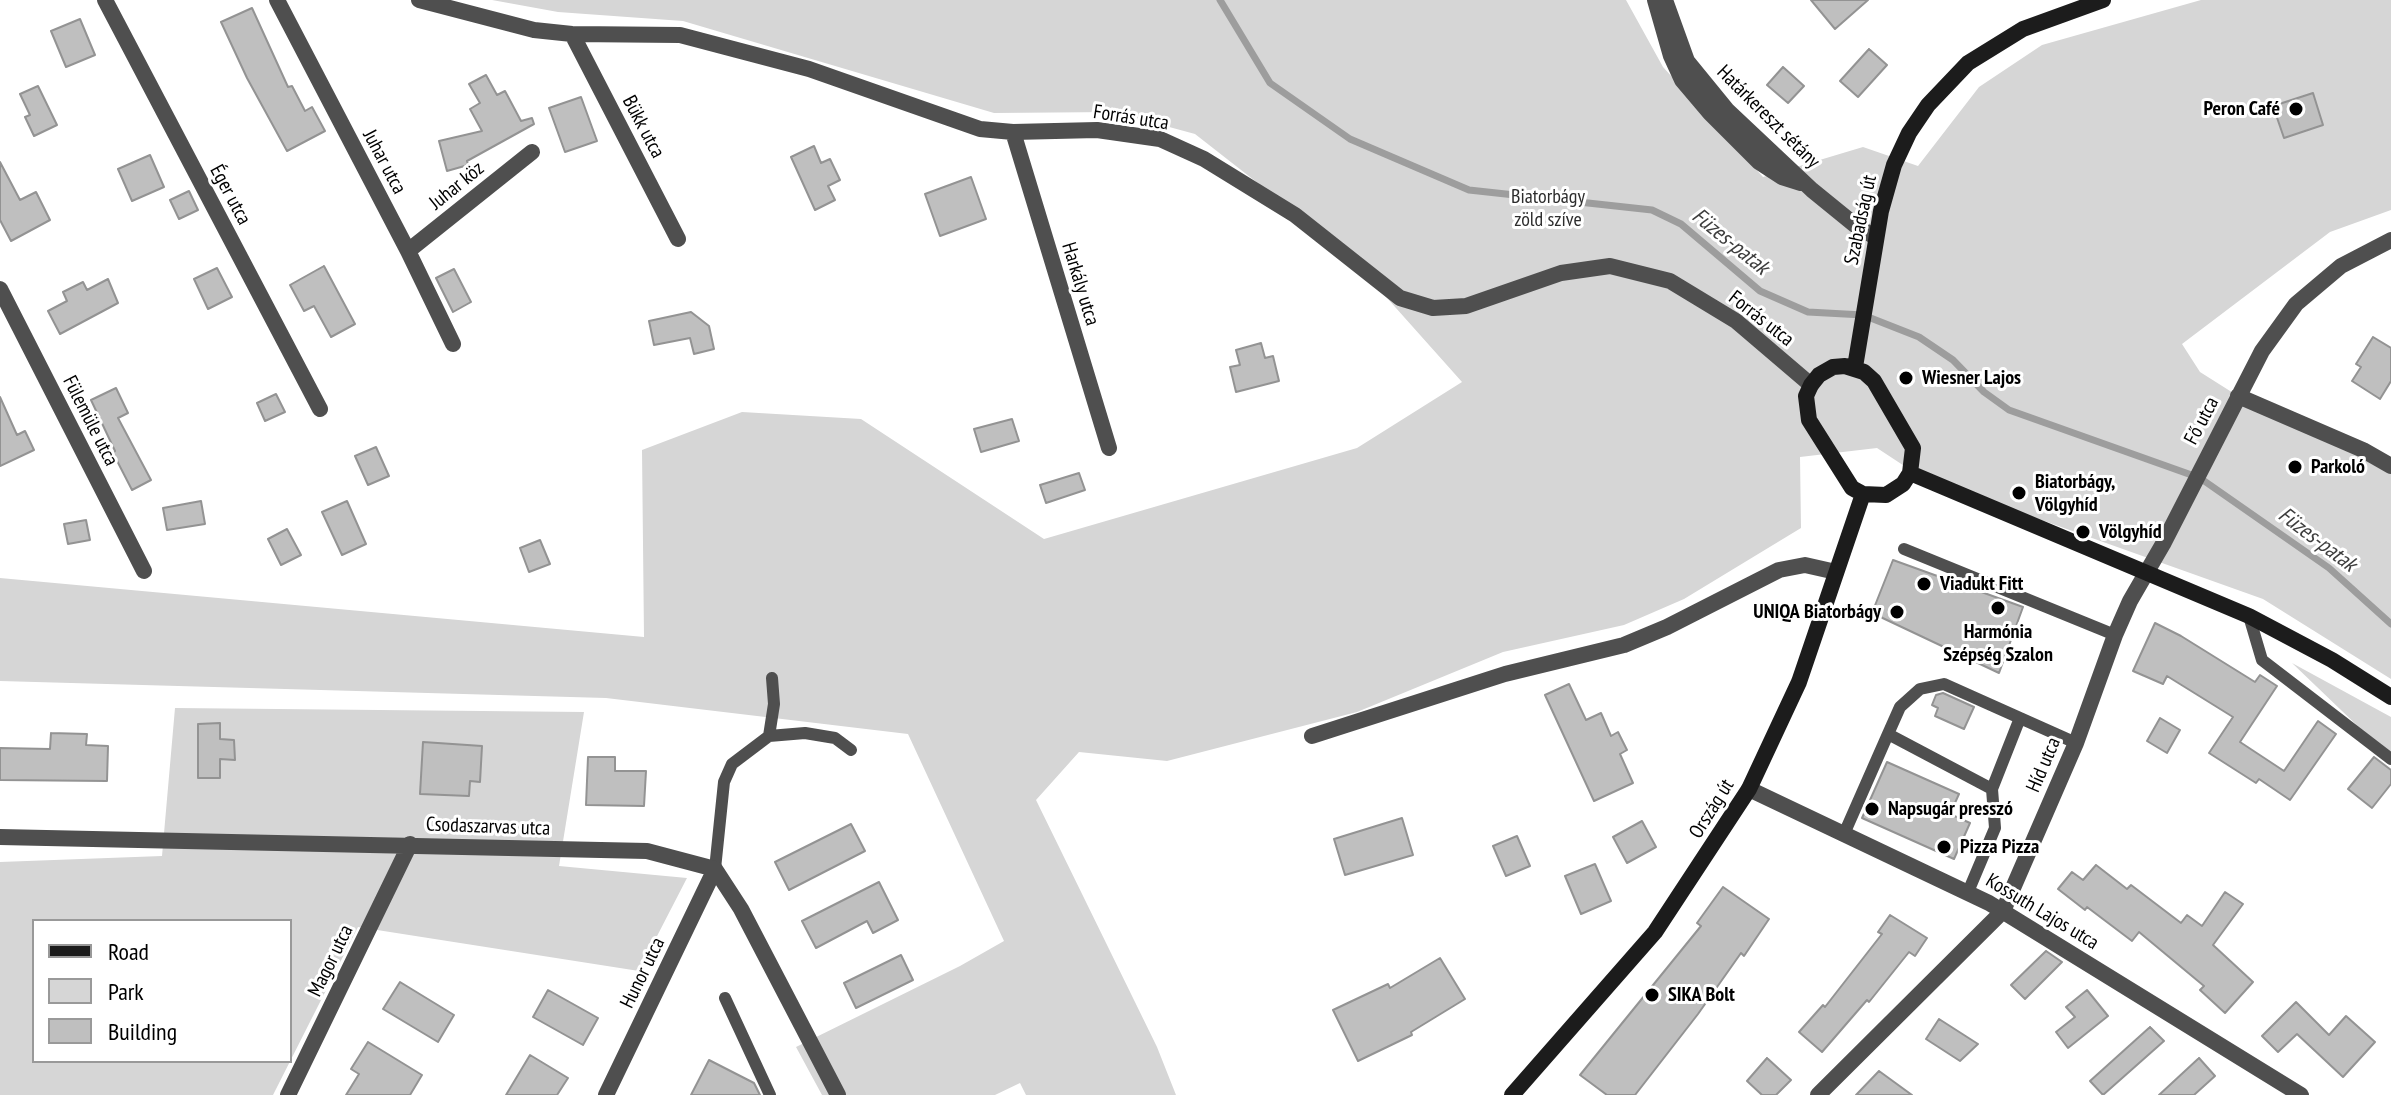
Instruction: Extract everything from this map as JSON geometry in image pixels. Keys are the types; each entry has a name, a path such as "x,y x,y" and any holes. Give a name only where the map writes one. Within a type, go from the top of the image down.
{"main road":[{"name":"Szabadság út","path":"1855,367 1875,237 1886,189 1909,133 1928,105 1968,63 2023,29 2103,0"},
{"path":"1833,367 1855,367 1874,381 1908,438 1914,459 1903,484 1886,495 1863,494 1846,481 1809,420 1806,396 1819,375 1833,367"},
{"path":"1910,473 2249,616 2332,660 2391,697"},
{"name":"Ország út","path":"1512,1095 1655,932 1749,789 1799,682 1863,494"}],"street":[{"name":"Éger utca","path":"105,0 320,409"},
{"name":"Juhar utca","path":"277,0 453,344"},
{"name":"Forrás utca","path":"419,0 534,30 572,34 680,35 809,69 980,129 1013,132 1097,130 1160,139 1204,159 1295,215 1400,298 1433,308 1466,306 1561,273 1610,266 1670,281 1736,321 1811,385"},
{"path":"1655,0 1671,56 1682,80 1759,162 1782,177 1807,185"},
{"name":"Határkereszt sétány","path":"1665,0 1687,61 1727,110 1807,185 1855,225 1875,237"},
{"name":"Bükk utca","path":"572,34 678,239"},
{"name":"Harkály utca","path":"1013,132 1109,448"},
{"name":"Juhar köz","path":"408,251 532,152"},
{"path":"2238,396 2262,351 2296,304 2341,266 2391,240"},
{"name":"Fülemüle utca","path":"0,289 144,571"},
{"name":"Fő utca","path":"2147,572 2238,396 2363,450 2391,466"},
{"path":"1312,736 1505,674 1624,645 1667,627 1779,570 1805,565 1836,572"},
{"name":"Híd utca","path":"1818,1095 2003,911 2076,743 2115,635 2147,572"},
{"name":"Kossuth Lajos utca","path":"1749,789 2003,911 2301,1095"},
{"name":"Csodaszarvas utca","path":"0,837 647,851 715,869"},
{"name":"Magor utca","path":"288,1095 410,844"},
{"path":"715,869 741,909 834,1094"},
{"name":"Hunor utca","path":"606,1095 715,869"}],"lane":[{"path":"1904,549 2115,635"},
{"path":"2249,616 2262,660 2391,759"},
{"path":"769,736 774,704 772,678"},
{"path":"1844,834 1900,707 1920,689 1944,684 2076,743"},
{"path":"1968,892 1995,828 1992,789 2020,718"},
{"path":"715,869 727,773 732,764 769,736 805,733 835,738 851,750"},
{"path":"1888,734 1992,789"},
{"path":"725,998 770,1095"}],"green space":[{"name":"Biatorbágy zöld szíve","path":"492,0 1626,0 1663,67 1763,177 1863,147 1918,166 1979,87 2042,45 2201,0 2391,0 2391,210 2330,232 2182,344 2200,372 2238,396 2391,466 2391,679 2263,599 1921,477 1877,448 1800,457 1801,528 1684,599 1624,625 1503,652 1357,712 1167,761 1079,752 1036,800 1157,1047 1176,1095 1026,1095 1020,1083 995,1095 822,1095 796,1047 1004,941 908,734 606,698 0,681 0,578 644,637 642,450 742,412 861,419 1044,539 1357,448 1462,382 1346,252 1195,134 1114,112 994,113 683,21 558,12"},
{"path":"2292,663 2391,717 2391,758"},
{"path":"175,708 584,712 559,866 687,878 639,971 358,927 292,1057 292,919 32,919 32,1063 289,1063 273,1095 0,1095 0,862 162,856"}],"building":[{"path":"1811,0 1868,0 1835,29"},
{"path":"252,8 288,87 292,86 305,111 312,107 325,131 287,151 221,22"},
{"path":"80,19 95,55 66,67 51,31"},
{"path":"1869,49 1887,65 1858,97 1840,81"},
{"path":"1783,67 1804,86 1788,103 1767,85"},
{"path":"486,75 497,95 505,91 521,121 532,118 534,124 467,161 468,165 447,171 439,141 482,131 470,109 480,103 469,84"},
{"path":"38,86 57,125 34,136 25,117 30,115 20,94"},
{"name":"Peron Café","path":"2313,93 2323,125 2284,138 2273,106"},
{"path":"581,97 597,141 565,152 549,108"},
{"path":"814,146 821,163 830,159 840,180 828,186 835,200 815,210 791,157"},
{"path":"150,155 164,187 132,201 118,169"},
{"path":"0,162 20,200 36,192 50,220 11,241 0,220"},
{"path":"971,177 986,219 940,236 925,194"},
{"path":"189,191 198,210 179,219 170,200"},
{"path":"324,266 355,324 331,337 314,306 304,311 290,285"},
{"path":"217,268 232,297 208,309 194,279"},
{"path":"454,269 471,302 453,312 436,278"},
{"path":"108,279 118,303 60,334 48,311 67,301 63,292 83,282 87,290"},
{"path":"691,312 709,326 714,349 694,354 690,338 654,345 649,321"},
{"path":"2373,337 2391,348 2391,381 2380,399 2352,381 2361,367 2356,364"},
{"path":"1261,343 1265,358 1273,356 1279,381 1236,392 1230,367 1240,365 1236,350"},
{"path":"116,388 128,413 118,418 151,480 132,490 91,400"},
{"path":"276,394 285,412 265,421 257,403"},
{"path":"0,397 17,435 25,431 34,450 0,466"},
{"path":"1012,419 1019,441 981,452 974,429"},
{"path":"376,447 389,476 368,485 355,456"},
{"path":"1079,473 1085,490 1046,503 1040,485"},
{"path":"201,501 205,524 167,530 163,508"},
{"path":"347,501 366,544 342,555 322,512"},
{"path":"86,520 90,540 68,544 64,524"},
{"path":"287,529 301,555 281,565 268,539"},
{"path":"540,540 550,564 529,572 520,548"},
{"path":"1893,560 2023,607 1999,673 1872,613"},
{"path":"2155,623 2255,682 2260,675 2277,686 2240,742 2284,771 2318,721 2336,734 2290,800 2259,779 2256,783 2209,753 2233,717 2167,676 2163,684 2133,671"},
{"path":"1569,684 1586,720 1601,713 1611,736 1618,732 1627,750 1620,754 1633,783 1594,801 1545,695"},
{"path":"1943,693 1974,707 1964,729 1935,716 1938,708 1932,705 1936,695"},
{"path":"2160,718 2180,730 2167,753 2147,741"},
{"path":"220,723 220,739 234,740 235,760 220,759 220,778 198,778 198,724"},
{"path":"51,733 87,734 86,745 108,746 107,781 0,780 0,748 50,749"},
{"path":"423,742 482,746 480,782 470,781 469,796 420,794"},
{"path":"588,757 615,757 615,771 646,771 644,806 586,805"},
{"path":"2374,757 2391,770 2391,784 2372,808 2348,789"},
{"path":"1887,762 1959,794 1950,814 1970,823 1954,859 1862,818"},
{"path":"1402,818 1413,855 1345,875 1334,839"},
{"path":"1642,821 1656,847 1627,863 1613,837"},
{"path":"851,824 865,851 789,890 775,862"},
{"path":"1517,836 1530,866 1506,876 1493,846"},
{"path":"1595,864 1611,901 1581,914 1565,876"},
{"path":"2096,865 2127,889 2131,885 2181,923 2187,915 2202,926 2225,892 2243,904 2213,945 2253,982 2225,1013 2200,990 2204,986 2139,932 2132,941 2058,889 2072,872 2083,880"},
{"path":"879,882 898,920 873,933 867,921 816,948 802,921"},
{"path":"1723,887 1769,919 1744,956 1741,953 1635,1095 1607,1095 1580,1075 1701,926 1697,923"},
{"path":"1890,915 1927,938 1915,956 1909,952 1869,1002 1867,1000 1822,1052 1799,1032 1823,1005 1825,1007 1882,934 1878,932"},
{"path":"2046,951 2062,962 2025,999 2011,985"},
{"path":"901,955 913,980 856,1008 844,983"},
{"path":"1440,958 1465,999 1411,1032 1412,1035 1358,1061 1333,1010 1388,984 1390,988"},
{"path":"400,982 454,1015 438,1042 383,1009"},
{"path":"548,990 598,1018 583,1045 533,1017"},
{"path":"2087,990 2108,1016 2068,1048 2056,1032 2075,1017 2066,1007"},
{"path":"2296,1002 2329,1035 2346,1016 2375,1042 2343,1077 2297,1034 2278,1052 2262,1036"},
{"path":"1939,1019 1978,1044 1960,1061 1926,1039"},
{"path":"2150,1027 2164,1041 2103,1095 2090,1081"},
{"path":"368,1042 422,1075 410,1095 346,1095 359,1074 351,1069"},
{"path":"530,1055 568,1078 557,1095 506,1095"},
{"path":"1767,1058 1791,1080 1776,1095 1762,1095 1747,1081"},
{"path":"2199,1058 2215,1076 2194,1095 2159,1095"},
{"path":"709,1060 754,1083 760,1095 691,1095"},
{"path":"1879,1071 1912,1095 1856,1095"}],"waterway":[{"name":"Füzes-patak","path":"1220,0 1270,83 1350,139 1469,190 1652,210 1681,224 1760,291 1808,312 1863,315 1919,337 1953,360 1984,392 2009,410 2200,478 2329,568 2391,624"}],"place":[{"name":"Peron Café","path":"2296,109"},
{"name":"Wiesner Lajos","path":"1906,378"},
{"name":"Parkoló","path":"2295,467"},
{"name":"Biatorbágy, Völgyhíd","path":"2019,493"},
{"name":"Völgyhíd","path":"2083,532"},
{"name":"Viadukt Fitt","path":"1924,584"},
{"name":"Harmónia Szépség Szalon","path":"1998,608"},
{"name":"UNIQA Biatorbágy","path":"1897,612"},
{"name":"Napsugár presszó","path":"1872,809"},
{"name":"Pizza Pizza","path":"1944,847"},
{"name":"SIKA Bolt","path":"1652,995"}]}
